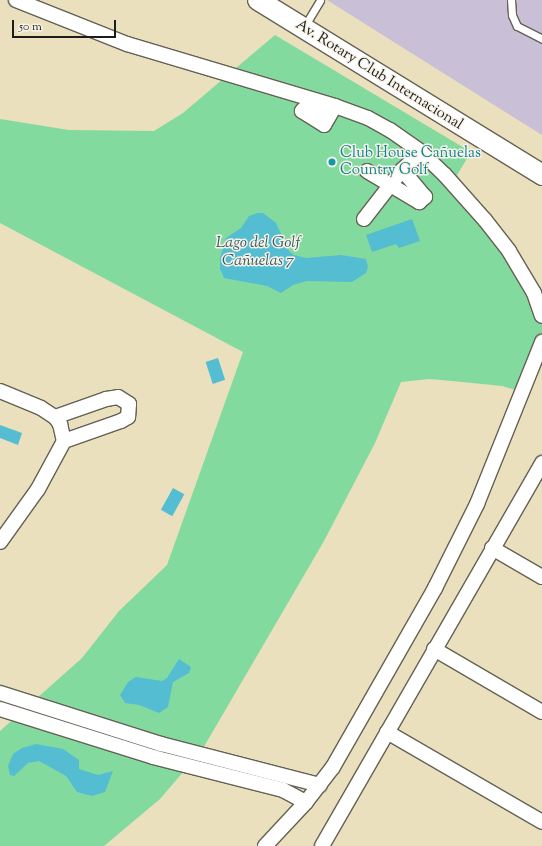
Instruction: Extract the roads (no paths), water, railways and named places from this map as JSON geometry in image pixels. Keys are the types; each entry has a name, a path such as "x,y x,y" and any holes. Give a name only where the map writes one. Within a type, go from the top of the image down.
{"main road":[{"name":"Av. Rotary Club Internacional","path":"258,0 542,176"}],"street":[{"path":"16,0 127,44 332,111 368,118 421,152 461,192 509,251 534,293 542,316"},
{"path":"364,219 402,170 421,152"},
{"path":"368,171 419,202 425,197 402,170"},
{"path":"265,846 320,785 354,733 435,588 477,504 542,342"},
{"path":"0,391 41,408 55,417 60,424 64,441 38,489 0,542"},
{"path":"55,417 106,399 118,397 129,404 128,417 121,421 64,441"},
{"path":"322,846 542,463"},
{"path":"492,548 542,577"},
{"path":"434,650 542,712"},
{"path":"0,693 161,744 320,785"},
{"path":"0,709 153,757 283,790 306,802"},
{"path":"387,732 542,822"}],"lane":[{"path":"304,28 320,0"},
{"path":"511,0 512,15 517,26 542,39"}],"water":[{"name":"Lago del Golf Cañuelas 7","path":"257,213 263,213 276,223 289,251 294,255 306,258 341,255 366,259 368,267 366,273 352,282 307,281 293,285 281,293 267,286 224,278 220,269 220,258 226,238 241,228 249,216"},
{"path":"412,219 420,241 399,248 396,244 372,252 366,235"},
{"path":"218,358 225,380 213,384 206,362"},
{"path":"0,425 22,433 18,445 0,438"},
{"path":"173,488 184,494 172,516 161,510"},
{"path":"179,659 191,667 189,673 173,682 168,707 159,713 139,705 125,703 120,695 128,682 136,677 162,681 167,678"},
{"path":"36,744 63,749 79,760 79,769 98,775 113,771 105,792 92,796 77,792 66,776 39,761 28,763 14,776 10,775 8,766 13,754 22,748"}],"place":[{"name":"Club House Cañuelas Country Golf","path":"332,162"}]}
